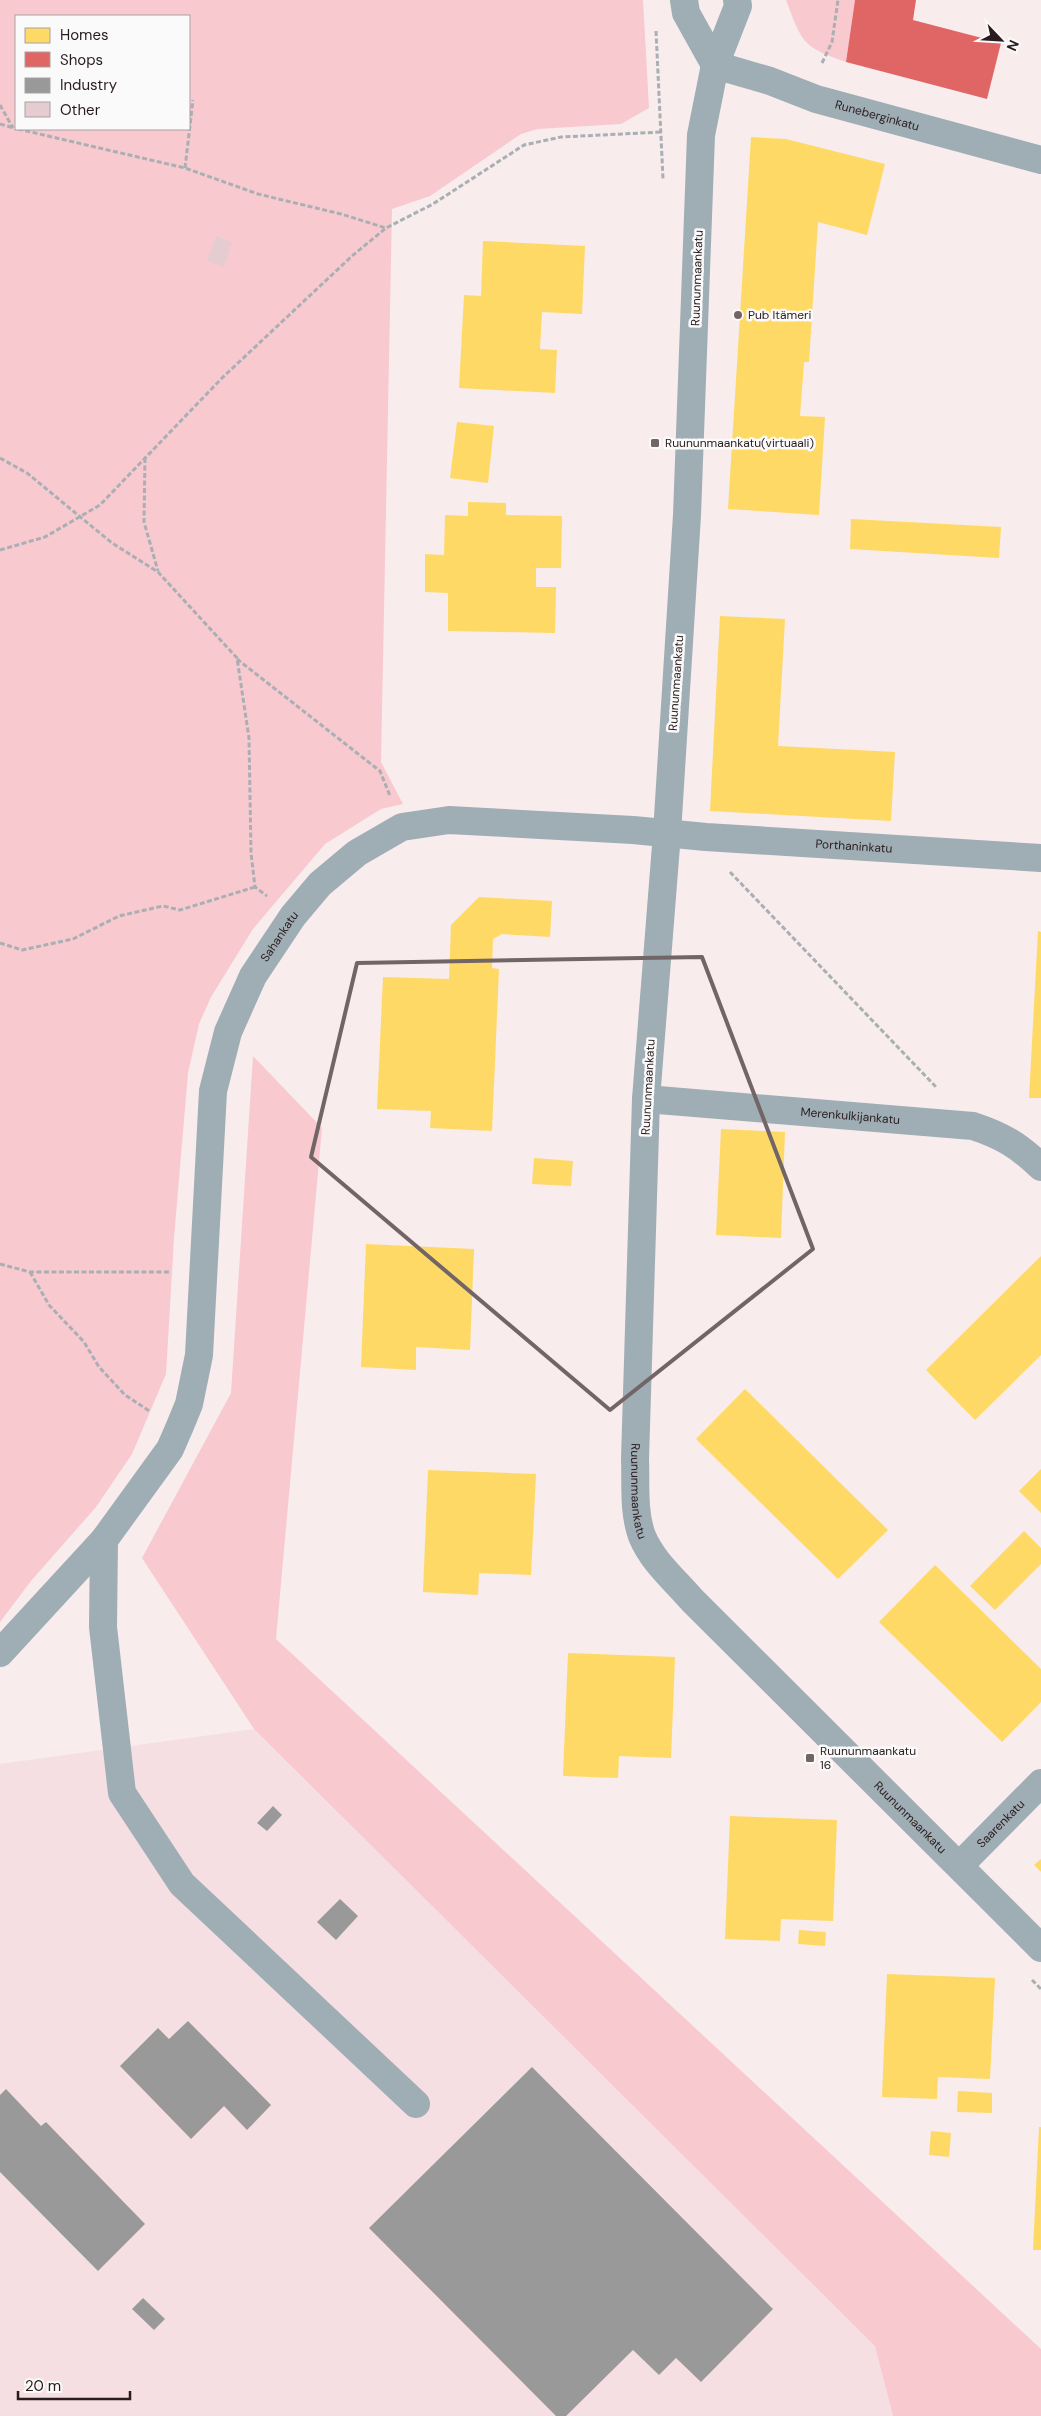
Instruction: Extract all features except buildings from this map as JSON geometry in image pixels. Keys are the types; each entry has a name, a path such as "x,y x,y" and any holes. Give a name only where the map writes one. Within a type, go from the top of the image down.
{"street":[{"path":"684,0 686,13 715,65"},
{"name":"Ruununmaankatu","path":"737,0 738,6 715,65 701,135 688,496 667,833 646,1099 635,1458 637,1510 642,1535 654,1557 692,1600 960,1865 1041,1948"},
{"name":"Runeberginkatu","path":"715,65 770,81 816,99 1041,160"},
{"name":"Sahankatu","path":"0,1653 104,1540 170,1448 189,1404 199,1354 213,1091 228,1032 253,976 293,916 320,884 349,859 402,827 449,820 667,833"},
{"name":"Porthaninkatu","path":"667,833 1041,858"},
{"name":"Merenkulkijankatu","path":"646,1099 972,1126 1000,1135 1025,1152 1041,1167"},
{"path":"104,1540 103,1627 122,1793 182,1884 416,2104"},
{"name":"Saarenkatu","path":"960,1865 1041,1783"}],"path":[{"path":"822,63 832,42 838,0"},
{"path":"655,22 663,180"},
{"path":"190,129 193,100"},
{"path":"0,105 15,127"},
{"path":"0,124 15,128"},
{"path":"24,130 186,168 258,194 341,214 386,228"},
{"path":"186,168 190,130"},
{"path":"0,550 45,537 100,505 229,371 352,256 386,228 433,204 524,145 561,137 662,132"},
{"path":"0,458 27,473 112,543 158,572 236,658 380,771 402,827"},
{"path":"145,458 144,522 158,572"},
{"path":"236,658 249,738 250,853 256,887 293,916"},
{"path":"721,870 729,871 944,1095 957,1124"},
{"path":"0,943 22,950 74,939 119,916 163,906 180,910 256,887"},
{"path":"0,1264 30,1272 135,1273 203,1270"},
{"path":"30,1272 49,1305 84,1342 99,1366 125,1395 140,1406 180,1426"},
{"path":"1028,1976 1041,1989"}],"highlighted area":[{"path":"702,957 813,1249 610,1410 311,1157 357,963"}],"shaded area":[{"path":"0,0 643,0 649,108 621,124 538,129 521,134 430,196 392,209 381,762 403,804 381,809 325,844 253,929 211,997 199,1024 188,1073 174,1238 166,1374 132,1454 96,1507 31,1581 0,1622"},
{"path":"786,0 855,0 846,62 821,52 806,42 796,26"},
{"path":"253,1056 322,1128 276,1639 1041,2349 1041,2416 893,2416 875,2346 254,1729 142,1558 231,1393"},
{"path":"254,1729 876,2346 893,2416 0,2416 0,1764"}],"place":[{"name":"Pub Itämeri","path":"738,315"},
{"name":"Ruununmaankatu(virtuaali)","path":"655,443"},
{"name":"Ruununmaankatu 16","path":"810,1758"}]}
